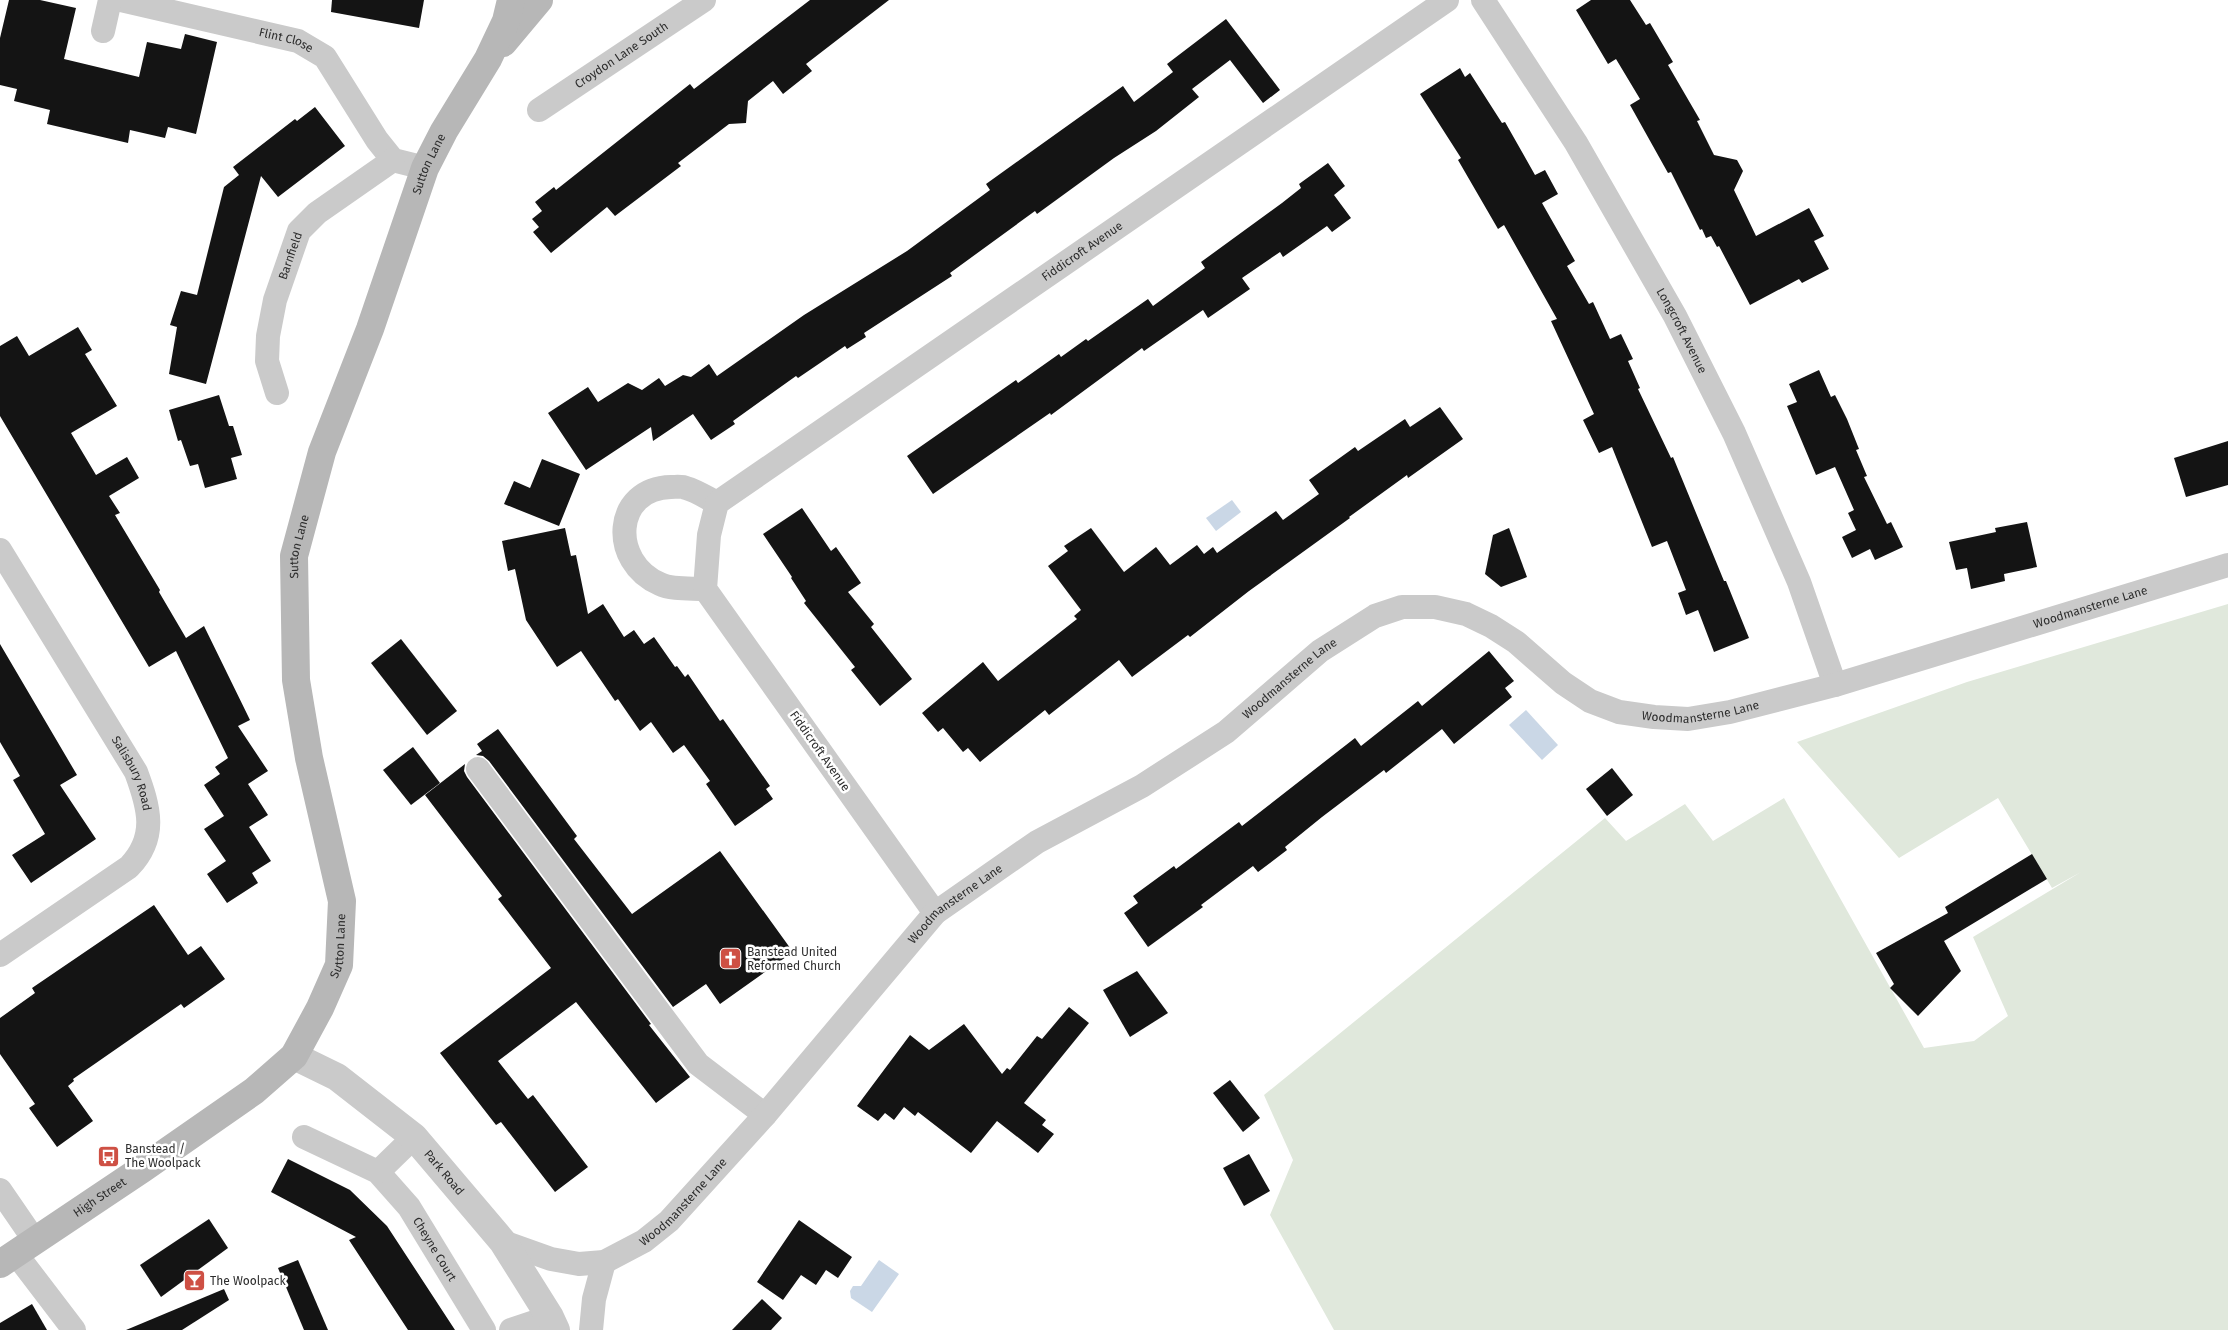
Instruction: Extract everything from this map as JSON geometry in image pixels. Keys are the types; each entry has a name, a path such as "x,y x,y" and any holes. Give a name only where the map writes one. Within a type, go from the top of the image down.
{"main road":[{"name":"Sutton Lane","path":"294,1056 320,1008 339,965 342,901 309,758 296,680 294,556 322,452 370,329 425,168 444,131 488,59 506,21 511,0"},
{"name":"Sutton Lane","path":"488,59 539,0"},
{"name":"High Street","path":"17,1253 254,1091 294,1056"}],"street":[{"path":"103,31 110,0"},
{"name":"Flint Close","path":"121,0 298,41 325,57 377,140 392,160"},
{"name":"Croydon Lane South","path":"539,110 704,0"},
{"name":"Fiddicroft Avenue","path":"717,503 1447,0"},
{"name":"Longcroft Avenue","path":"1483,0 1576,143 1675,316 1734,434 1799,582 1835,685"},
{"path":"392,160 425,168"},
{"name":"Barnfield","path":"277,393 268,362 268,336 275,300 299,231 317,213 392,160"},
{"path":"686,487 717,503 709,535 705,589 661,585 640,572 627,555 623,531 633,503 659,488 686,487"},
{"name":"Salisbury Road","path":"0,550 136,772 147,801 149,831 141,853 129,867 0,955"},
{"name":"Woodmansterne Lane","path":"503,1242 551,1259 579,1264 604,1262 644,1241 669,1221 765,1115 935,913 1037,842 1142,786 1226,732 1320,651 1375,616 1402,606 1435,607 1466,614 1491,626 1516,642 1562,682 1590,701 1619,712 1688,719 1730,712 1835,685 2228,565"},
{"name":"Fiddicroft Avenue","path":"705,589 935,913"},
{"path":"478,769 698,1064 765,1115"},
{"name":"Park Road","path":"294,1056 337,1077 414,1138 503,1242 553,1323"},
{"name":"Cheyne Court","path":"304,1136 378,1172 409,1207 484,1330"},
{"path":"378,1172 414,1138"},
{"path":"0,1190 17,1253 74,1330"},
{"path":"591,1330 594,1300 604,1262"},
{"path":"511,1330 553,1323"}],"shaded area":[{"path":"2228,604 2228,1330 1334,1330 1270,1215 1293,1160 1264,1095 1605,818 1626,841 1685,804 1713,841 1784,798 1924,1048 1974,1041 2008,1016 1973,937 2081,872 2052,888 1998,798 1899,858 1797,742 1967,682"}],"water":[{"path":"1232,500 1241,512 1216,531 1206,518"},
{"path":"1526,710 1558,745 1542,760 1509,725"},
{"path":"879,1260 899,1274 872,1312 851,1298 850,1291 853,1286 861,1286"}],"building":[{"path":"9,0 40,0 76,8 64,59 139,77 147,42 181,49 185,34 217,42 196,134 168,127 165,138 130,130 128,143 47,124 50,110 14,101 17,89 0,85 0,38"},
{"path":"332,0 424,0 419,28 331,12"},
{"path":"810,0 889,0 806,64 812,71 783,94 773,81 748,101 746,123 729,124 678,163 681,166 615,216 607,207 551,253 533,232 539,227 532,219 542,211 535,202 554,187 556,190 690,84 694,89"},
{"path":"1591,0 1630,0 1646,25 1650,23 1673,62 1668,65 1700,120 1697,121 1714,155 1737,160 1743,171 1734,190 1756,236 1809,208 1824,236 1814,241 1829,269 1802,283 1799,279 1750,305 1719,246 1717,247 1711,236 1706,238 1702,229 1700,230 1671,172 1668,173 1630,105 1640,99 1616,59 1608,64 1576,10"},
{"path":"1226,19 1280,90 1263,103 1230,60 1192,89 1199,97 1156,131 1114,158 1037,214 1035,211 950,273 952,276 864,333 866,337 847,349 845,346 798,378 796,376 733,421 735,424 711,440 693,414 653,441 651,427 586,470 548,413 588,387 598,402 628,383 642,390 659,378 665,386 683,375 691,377 709,364 717,376 804,315 907,251 990,190 986,184 1123,86 1134,102 1173,72 1167,64"},
{"path":"1460,68 1465,77 1470,73 1502,123 1505,122 1535,175 1545,170 1558,194 1542,203 1575,261 1567,266 1589,304 1593,302 1610,339 1621,334 1633,359 1628,361 1640,388 1638,389 1671,458 1673,457 1749,638 1714,652 1698,610 1686,615 1678,593 1686,590 1667,541 1652,547 1612,447 1599,453 1583,420 1594,414 1551,321 1557,319 1504,225 1498,229 1458,160 1461,158 1420,94"},
{"path":"315,107 345,146 278,197 261,176 206,384 169,374 177,327 170,325 181,291 197,295 224,187 239,175 233,167 295,119 297,121"},
{"path":"1328,163 1345,186 1334,195 1351,218 1332,232 1327,226 1283,257 1280,252 1242,278 1250,289 1208,318 1203,310 1144,351 1142,348 1051,415 1050,413 933,494 907,456 1016,380 1018,383 1059,354 1061,357 1086,339 1088,341 1148,299 1153,306 1205,268 1201,262 1282,203 1301,188 1299,184"},
{"path":"78,327 92,350 85,354 117,406 71,433 96,475 127,457 139,478 109,496 120,513 115,515 186,638 204,626 250,720 238,726 268,771 248,784 268,815 249,827 271,861 252,873 258,883 227,903 207,874 226,861 204,829 224,816 204,785 220,774 215,767 228,758 176,651 149,667 0,416 0,346 17,336 29,356"},
{"path":"1819,370 1831,397 1835,395 1847,419 1859,449 1856,450 1867,476 1864,477 1887,524 1891,522 1903,547 1875,560 1870,549 1852,558 1842,537 1856,530 1848,513 1854,510 1835,467 1816,475 1787,406 1797,402 1789,384"},
{"path":"219,395 229,426 233,426 242,455 231,458 237,479 205,488 198,464 190,466 181,440 178,441 169,410"},
{"path":"1440,407 1463,439 1408,478 1407,475 1249,591 1190,637 1188,635 1132,677 1119,660 1049,715 1045,710 980,762 968,748 963,752 943,728 938,732 922,713 983,662 998,681 1077,619 1074,616 1081,610 1048,566 1068,551 1064,546 1091,528 1124,572 1156,547 1170,565 1197,545 1204,554 1213,547 1217,553 1276,511 1283,520 1319,494 1309,480 1355,447 1358,451 1405,419 1410,427"},
{"path":"2228,441 2228,485 2186,497 2174,458"},
{"path":"542,459 580,474 559,526 504,504 514,481 530,488"},
{"path":"802,508 831,551 836,547 861,583 848,592 874,624 871,627 912,679 880,706 851,670 855,667 804,603 806,601 792,577 763,534"},
{"path":"2027,522 2037,567 2004,574 2005,581 1971,589 1967,568 1956,570 1949,542 1996,532 1995,528"},
{"path":"565,528 571,556 576,555 588,614 603,604 624,637 634,630 644,644 654,637 675,667 677,666 685,677 688,674 720,721 723,719 770,786 766,789 773,799 735,826 706,784 710,781 684,745 673,753 651,722 640,731 618,699 615,701 581,651 557,667 526,620 515,569 508,571 502,541"},
{"path":"1509,528 1527,577 1501,587 1485,574 1493,535"},
{"path":"401,639 457,711 427,735 371,663"},
{"path":"0,644 77,775 60,785 96,839 31,883 12,855 45,834 13,780 20,776 0,742"},
{"path":"1489,651 1514,681 1505,688 1512,697 1454,744 1442,729 1386,773 1384,770 1322,817 1285,847 1287,850 1258,872 1253,866 1201,905 1203,907 1148,947 1124,913 1138,903 1133,896 1174,866 1176,869 1239,822 1242,826 1355,738 1361,746 1418,701 1422,706"},
{"path":"498,729 577,836 574,839 632,914 720,851 793,952 720,1004 706,984 673,1007 489,761 483,756 476,755 482,751 477,744"},
{"path":"413,747 440,783 411,805 383,770"},
{"path":"465,764 464,771 467,777 651,1024 649,1025 690,1077 656,1103 576,1002 498,1061 528,1099 533,1095 588,1167 555,1192 501,1122 496,1125 440,1053 551,968 498,899 502,896 425,795"},
{"path":"1612,768 1633,795 1607,816 1586,789"},
{"path":"2032,854 2047,879 1944,941 1961,971 1918,1016 1890,988 1894,984 1876,953 1948,913 1945,907"},
{"path":"154,905 188,955 201,946 225,979 184,1008 181,1004 73,1079 74,1081 68,1086 93,1121 57,1147 29,1108 35,1104 0,1054 0,1018 35,993 32,988"},
{"path":"1137,971 1168,1013 1130,1037 1103,990"},
{"path":"1069,1007 1089,1023 1024,1103 1046,1120 1042,1125 1054,1134 1038,1153 997,1121 971,1153 918,1112 915,1116 904,1107 894,1120 885,1113 878,1121 857,1106 910,1035 929,1050 964,1024 1002,1074 1007,1068 1010,1070 1037,1036 1042,1039"},
{"path":"1230,1080 1260,1118 1243,1132 1213,1093"},
{"path":"1249,1154 1270,1191 1244,1206 1223,1168"},
{"path":"288,1159 350,1190 387,1226 455,1330 408,1330 349,1240 356,1237 271,1192"},
{"path":"209,1219 228,1248 161,1297 140,1265"},
{"path":"799,1220 852,1257 838,1278 826,1270 816,1285 801,1275 783,1300 757,1282"},
{"path":"298,1260 328,1330 304,1330 278,1268"},
{"path":"224,1289 229,1300 182,1330 126,1330"},
{"path":"762,1299 782,1318 771,1330 732,1330"},
{"path":"32,1304 47,1330 0,1330 0,1323"}],"place":[{"name":"Banstead United Reformed Church","path":"731,959"},
{"name":"Banstead / The Woolpack","path":"109,1156"},
{"name":"The Woolpack","path":"194,1281"}]}
